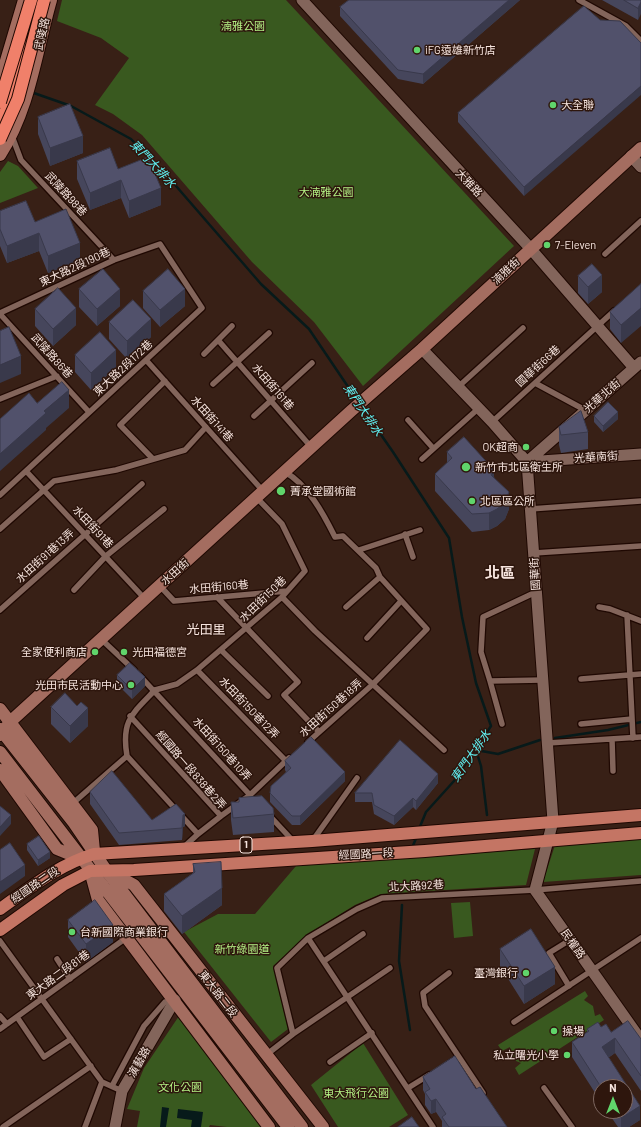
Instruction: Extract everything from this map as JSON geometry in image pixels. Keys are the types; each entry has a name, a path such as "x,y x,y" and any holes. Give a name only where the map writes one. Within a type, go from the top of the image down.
{"highway":[{"path":"0,121 10,101 28,33 34,3"},
{"path":"0,102 34,3"},
{"path":"8,134 18,99 34,3"}],"main road":[{"name":"經國路一段","path":"94,854 312,841 641,815"},
{"name":"經國路一段","path":"90,871 134,870 426,851 641,833"},
{"name":"經國路二段","path":"0,909 54,870 80,858 94,854"},
{"name":"經國路二段","path":"0,930 63,885 90,871"}],"street":[{"name":"武陵路","path":"34,3 51,0"},
{"name":"大雅路","path":"302,0 530,248 598,326 638,365"},
{"name":"武陵路","path":"0,81 7,58 34,3"},
{"name":"武陵路","path":"8,134 25,101 34,68 34,3"},
{"path":"0,155 8,134 12,97 34,3"},
{"path":"0,121 8,134"},
{"name":"湳雅街","path":"352,411 422,349 530,248 641,148"},
{"path":"631,156 641,167"},
{"path":"422,349 479,408 527,462"},
{"name":"光華北街","path":"527,462 638,365"},
{"name":"水田街","path":"1,732 11,721 259,494 352,411"},
{"name":"光華南街","path":"527,462 641,454"},
{"name":"國華街","path":"527,462 553,821 548,840"},
{"path":"0,709 11,721 92,830 94,854"},
{"name":"東大路二段","path":"1,732 74,823 94,854 302,1127"},
{"path":"0,752 90,871 189,996 288,1127"},
{"path":"0,770 58,849 80,858"},
{"path":"535,890 548,840"},
{"name":"東大路二段","path":"106,870 134,885 323,1127"},
{"path":"90,871 98,900 175,1000 269,1127"},
{"name":"民權路","path":"535,890 641,1040"},
{"name":"演藝路","path":"115,1127 122,1091 175,1000"}],"lane":[{"path":"579,0 626,26 641,41"},
{"name":"武陵路98巷","path":"8,134 21,160 114,260"},
{"path":"605,254 641,221"},
{"name":"東大路2段190巷","path":"0,314 114,260 160,244"},
{"name":"東大路2段172巷","path":"0,494 202,308 160,244"},
{"name":"國華街66巷","path":"492,422 619,306"},
{"name":"武陵路86巷","path":"0,314 89,412"},
{"path":"204,354 232,326"},
{"path":"458,387 523,328"},
{"path":"213,384 269,333"},
{"name":"水田街161巷","path":"218,340 312,448"},
{"name":"水田街141巷","path":"146,360 206,427 282,524 305,571"},
{"path":"254,416 312,363"},
{"path":"0,399 56,376"},
{"path":"153,459 120,426 165,381"},
{"path":"535,383 585,410"},
{"path":"422,458 479,408"},
{"path":"408,420 433,448"},
{"path":"0,529 54,481 116,470 185,450 206,427"},
{"name":"水田街91巷","path":"26,471 45,489 145,599"},
{"path":"285,472 294,477 321,510 335,537 343,536 359,550 376,568 380,577 427,629 372,685"},
{"name":"水田街91巷13弄","path":"0,610 142,484"},
{"path":"530,509 641,500"},
{"path":"74,590 106,556 164,509"},
{"path":"359,550 420,530"},
{"path":"405,534 413,557"},
{"path":"534,553 641,546"},
{"name":"水田街150巷","path":"155,690 177,684 198,670 282,597 305,571"},
{"path":"346,607 380,577"},
{"name":"水田街160巷","path":"159,586 174,601 287,591"},
{"path":"502,724 481,652 483,617 536,592"},
{"path":"217,597 298,682 284,695 319,732"},
{"name":"水田街150巷18弄","path":"282,597 315,631 372,685 444,750"},
{"path":"367,638 401,601"},
{"path":"599,607 627,615 641,621"},
{"path":"627,615 633,738"},
{"path":"101,639 155,690 130,716 124,738 128,756 198,834"},
{"path":"221,650 268,696"},
{"name":"水田街150巷12弄","path":"198,670 286,761"},
{"path":"581,679 641,674"},
{"path":"490,681 543,680"},
{"name":"水田街150巷18弄","path":"303,746 372,685"},
{"name":"水田街150巷10弄","path":"155,690 250,794 221,816"},
{"name":"經國路一段838巷2弄","path":"130,716 221,816 182,849"},
{"path":"581,724 632,719"},
{"path":"548,743 641,737"},
{"path":"612,739 613,771"},
{"path":"72,804 128,756"},
{"path":"250,794 292,756"},
{"path":"312,841 357,778"},
{"path":"265,811 294,842"},
{"name":"北大路92巷","path":"293,1034 276,968 308,938 357,909 382,898 535,890 641,881"},
{"path":"324,961 364,934"},
{"name":"東大路二段81巷","path":"0,1028 127,937"},
{"path":"308,938 433,1127"},
{"path":"514,1022 641,938"},
{"path":"569,986 549,953 570,940"},
{"path":"0,941 102,1082 122,1091"},
{"path":"57,959 70,979"},
{"path":"266,1055 347,996 390,968"},
{"path":"449,973 423,993 425,1006 488,1102"},
{"path":"112,1086 144,1026 164,1002 175,1000"},
{"path":"0,1016 7,1024"},
{"path":"17,1017 44,1057 71,1039"},
{"path":"330,1062 372,1034"},
{"path":"446,1065 459,1058"},
{"path":"2,1126 91,1066"},
{"path":"408,1088 433,1073"},
{"path":"85,1127 102,1082"},
{"path":"544,1088 572,1127"}],"green space":[{"name":"大湳雅公園","path":"62,0 286,0 514,246 363,386 314,322 252,262 142,135 113,114 95,105 129,58 101,38 57,21"},
{"path":"8,161 18,166 38,188 0,203 0,172"},
{"path":"641,837 641,875 543,882 556,842"},
{"name":"新竹綠園道","path":"535,849 526,885 381,894 355,905 312,932 273,966 288,1029 271,1042 184,932 218,914 255,914 296,866"},
{"path":"470,902 473,936 454,938 451,903"},
{"path":"585,991 588,996 584,1000 593,1006 595,1016 600,1014 604,1020 519,1075 515,1068 521,1063 516,1061 509,1052 510,1047 502,1051 498,1045"},
{"name":"文化公園","path":"179,1016 262,1127 227,1127 210,1125 209,1127 137,1127 140,1111 127,1109 144,1068"},
{"name":"東大飛行公園","path":"363,1043 408,1115 389,1127 338,1127 311,1085"}],"shaded area":[{"path":"162,1107 169,1108 166,1127 160,1127"},
{"path":"178,1109 203,1112 201,1127 191,1127 192,1120 177,1118"}],"building":[{"name":"iFG遠雄新竹店","path":"349,0 509,0 423,74 398,70 340,7"},
{"path":"624,0 641,0 641,2 638,8"},
{"name":"大全聯","path":"584,6 600,20 620,21 641,43 641,86 524,187 458,113"},
{"path":"70,104 83,136 50,148 38,117"},
{"path":"110,148 118,169 148,157 161,188 129,201 121,180 90,193 77,161"},
{"path":"26,201 35,222 66,209 80,243 48,256 39,233 7,246 0,229 0,211"},
{"path":"592,264 602,275 588,287 578,276"},
{"path":"103,269 120,289 97,309 79,289"},
{"path":"168,269 185,289 160,310 143,291"},
{"path":"641,284 641,308 621,325 610,312"},
{"path":"58,288 76,308 53,329 35,309"},
{"path":"133,300 151,319 127,341 109,322"},
{"path":"9,327 21,356 0,365 0,331"},
{"path":"100,332 116,350 91,373 75,355"},
{"path":"62,382 69,390 44,411 46,413 0,454 0,419 29,393 37,403"},
{"path":"608,402 618,412 603,426 594,416"},
{"path":"581,411 588,432 561,435 559,427"},
{"name":"北區區公所","path":"464,437 494,470 491,475 509,492 505,502 497,509 489,513 472,514 435,474 452,458 447,452"},
{"path":"130,663 145,677 132,690 117,675"},
{"path":"65,693 77,706 81,702 88,708 70,726 51,707"},
{"path":"311,737 345,772 300,816 292,816 270,793 271,786 291,768 285,761"},
{"path":"400,740 438,774 416,801 413,798 394,816 374,805 372,793 355,793"},
{"path":"112,771 152,820 176,804 185,814 183,815 182,828 119,833 90,792"},
{"path":"262,796 273,808 274,814 233,818 231,802 239,802 239,798"},
{"path":"0,806 11,815 0,827"},
{"path":"39,836 50,852 38,860 27,844"},
{"path":"10,843 25,865 0,882 0,850"},
{"path":"221,862 222,888 182,916 164,894 195,872 193,864"},
{"path":"95,900 113,925 86,944 68,920"},
{"path":"531,929 555,967 524,986 500,949"},
{"path":"628,1021 641,1039 641,1076 615,1038 602,1047 623,1079 596,1079 572,1042 589,1031 587,1029 598,1022 601,1027 606,1024 611,1032"},
{"path":"455,1056 476,1089 480,1087 507,1127 449,1127 442,1117 446,1114 436,1099 431,1101 425,1092 430,1089 423,1077"},
{"path":"633,1095 640,1106 633,1110"},
{"path":"412,1117 419,1127 398,1127"}],"waterway":[{"name":"東門大排水","path":"31,92 71,106 131,139 176,186 261,284 309,329 357,400"},
{"name":"東門大排水","path":"361,406 449,538 462,617 476,683 491,726 454,781 426,812 419,829"},
{"path":"555,738 608,730 641,722"},
{"name":"東門大排水","path":"487,815 481,766 476,750 498,754 540,740"},
{"name":"東門大排水","path":"412,848 417,836"},
{"name":"東門大排水","path":"402,905 399,961 410,1030"}],"place":[{"name":"iFG遠雄新竹店","path":"417,50"},
{"name":"大全聯","path":"553,105"},
{"name":"7-Eleven","path":"547,245"},
{"name":"OK超商","path":"526,447"},
{"name":"新竹市北區衛生所","path":"466,467"},
{"name":"菁承堂國術館","path":"281,491"},
{"name":"北區區公所","path":"472,501"},
{"name":"全家便利商店","path":"95,652"},
{"name":"光田福德宮","path":"124,652"},
{"name":"光田市民活動中心","path":"131,685"},
{"name":"台新國際商業銀行","path":"72,932"},
{"name":"臺灣銀行","path":"526,973"},
{"name":"操場","path":"554,1031"},
{"name":"私立曙光小學","path":"567,1055"}],"district":[{"name":"北區","path":"500,573"},
{"name":"光田里","path":"206,630"}],"park label":[{"name":"湳雅公園","path":"243,26"}]}
